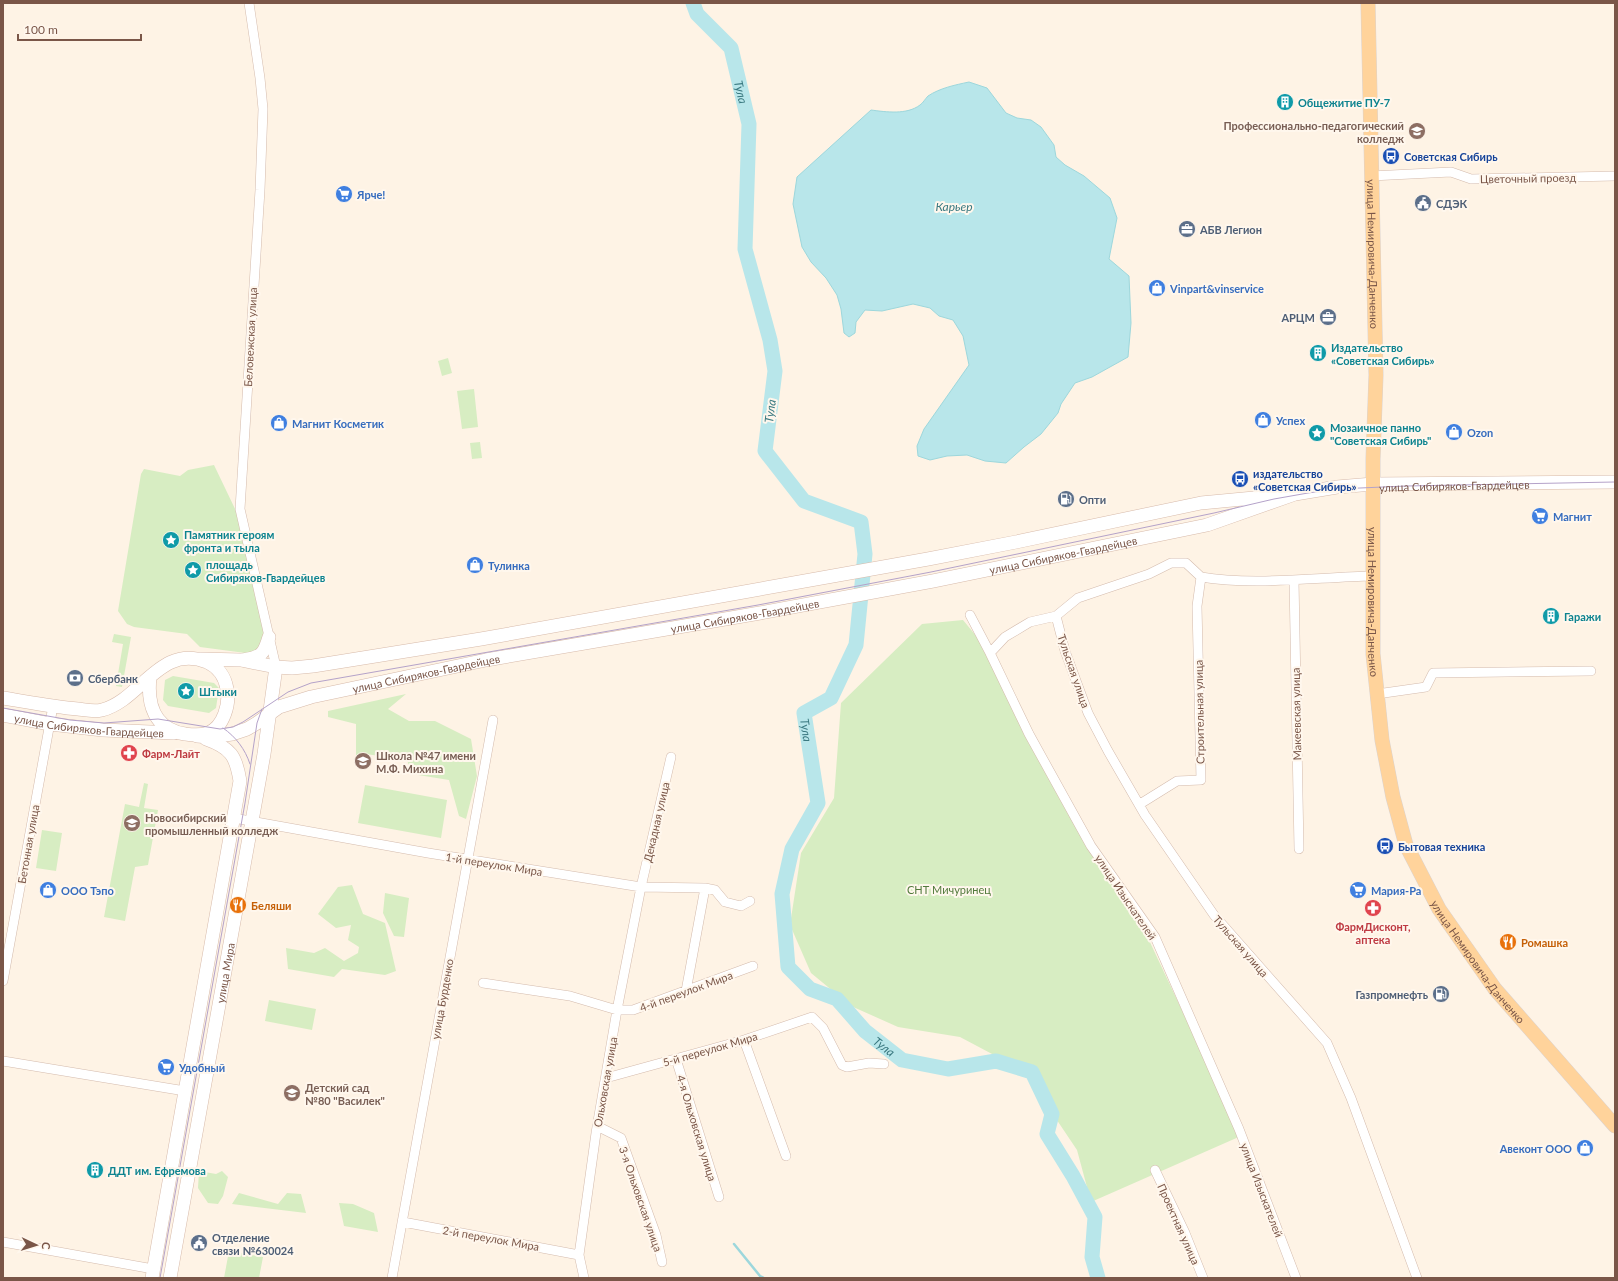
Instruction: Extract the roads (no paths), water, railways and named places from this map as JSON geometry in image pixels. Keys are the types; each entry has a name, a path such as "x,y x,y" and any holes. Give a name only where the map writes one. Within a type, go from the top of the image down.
{"main road":[{"name":"улица Немировича-Данченко","path":"1368,3 1376,375 1373,484 1373,654 1382,740 1397,811 1406,845 1434,900 1495,989 1615,1126"},
{"name":"улица Сибиряков-Гвардейцев","path":"200,659 241,660 276,667 292,668 313,666 466,642 756,591 1016,542 1201,503 1295,494 1337,487 1373,484 1615,482"},
{"name":"улица Сибиряков-Гвардейцев","path":"197,736 226,736 247,729 279,707 302,699 486,660 760,613 932,581 1207,525 1295,494"},
{"path":"241,660 255,658 265,651 269,637"},
{"path":"197,736 209,733 214,729 226,713 229,698 226,679 214,665 200,659 183,659 170,662 157,670 150,677 149,693 154,714 163,726 175,733 197,736 219,744 232,754 238,767 240,781 234,818"},
{"name":"улица Мира","path":"170,1278 252,822 276,667"},
{"name":"улица Сибиряков-Гвардейцев","path":"3,698 93,711 102,710 121,701 150,677"},
{"name":"улица Сибиряков-Гвардейцев","path":"3,716 50,724 103,730 175,733"},
{"name":"улица Мира","path":"153,1274 234,818"}],"street":[{"name":"Беловежская улица","path":"249,3 263,109 260,190 240,509 276,667"},
{"name":"Цветочный проезд","path":"1371,176 1451,172 1471,179 1615,176"},
{"path":"990,653 1005,637 1030,622 1056,616 1078,598 1149,574 1170,563 1186,563 1201,577 1218,580 1294,580 1373,576"},
{"name":"Строительная улица","path":"1140,804 1177,781 1200,780 1197,606 1201,577"},
{"name":"Макеевская улица","path":"1294,580 1299,849"},
{"name":"улица Изыскателей","path":"970,615 1029,734 1091,846 1155,937 1239,1129 1296,1278"},
{"name":"Тульская улица","path":"1056,616 1065,651 1088,713 1145,815 1214,915 1327,1043 1351,1098 1417,1278"},
{"path":"1377,694 1426,687 1434,673 1591,671"},
{"name":"Бетонная улица","path":"3,981 53,706"},
{"name":"улица Бурденко","path":"392,1278 493,720"},
{"name":"Декадная улица","path":"641,887 671,757"},
{"name":"1-й переулок Мира","path":"234,818 467,859 641,887 705,888 715,890 725,902 741,906 750,901"},
{"name":"Ольховская улица","path":"584,1278 579,1254 597,1126 617,1010 641,887"},
{"path":"686,991 705,888"},
{"name":"4-й переулок Мира","path":"617,1010 633,1010 753,966"},
{"path":"483,983 570,996 617,1010"},
{"name":"5-й переулок Мира","path":"606,1078 744,1040 812,1017 823,1028 842,1065 847,1067 869,1064 884,1064"},
{"path":"744,1040 786,1156"},
{"name":"4-я Ольховская улица","path":"676,1059 719,1196"},
{"path":"3,1061 185,1091"},
{"name":"3-я Ольховская улица","path":"597,1126 621,1138 656,1235 662,1262"},
{"name":"Проектная улица","path":"1155,1170 1185,1233 1203,1278"},
{"name":"2-й переулок Мира","path":"403,1222 579,1254"},
{"path":"3,1242 153,1274"}],"water":[{"name":"Карьер","path":"969,82 987,88 1006,113 1017,118 1031,120 1041,127 1054,145 1056,157 1065,165 1084,176 1110,198 1117,218 1109,259 1129,276 1131,323 1128,357 1092,377 1075,383 1061,404 1058,413 1041,434 1006,463 985,461 967,455 947,456 930,460 918,456 917,446 924,429 969,365 963,336 953,320 939,316 930,308 913,304 882,311 865,310 856,322 855,333 849,337 844,333 841,309 837,295 826,278 811,262 802,247 793,204 797,177 871,110 903,112 920,105 928,96 938,91"}],"waterway":[{"name":"Тула","path":"693,3 697,14 731,48 749,124 745,249 770,340 775,371 765,451 804,501 861,522 865,554 856,645 831,698 804,713 818,803 792,849 782,894 788,967 810,989 837,999 865,1031 902,1060 948,1069 996,1061 1032,1072 1052,1114 1047,1134 1073,1176 1095,1217 1092,1257 1098,1278"},
{"path":"734,1244 760,1276 764,1278"}],"tram line":[{"path":"3,708 70,720 104,723 158,719 220,729 233,727 243,722 288,692 311,683 758,605 931,572 1214,513 1274,499 1337,489 1406,486 1615,482"},
{"path":"160,1278 245,803 257,723 262,709"},
{"path":"223,728 240,744 246,753 250,764"}],"place":[{"name":"Общежитие ПУ-7","path":"1285,102"},
{"name":"Профессионально-педагогический колледж","path":"1417,131"},
{"name":"Советская Сибирь","path":"1391,156"},
{"name":"Ярче!","path":"344,194"},
{"name":"СДЭК","path":"1423,203"},
{"name":"АБВ Легион","path":"1187,229"},
{"name":"Vinpart&vinservice","path":"1157,288"},
{"name":"АРЦМ","path":"1328,317"},
{"name":"Издательство «Советская Сибирь»","path":"1318,353"},
{"name":"Успех","path":"1263,420"},
{"name":"Магнит Косметик","path":"279,423"},
{"name":"Ozon","path":"1454,432"},
{"name":"Мозаичное панно \"Советская Сибирь\"","path":"1317,433"},
{"name":"издательство «Советская Сибирь»","path":"1240,479"},
{"name":"Опти","path":"1066,499"},
{"name":"Магнит","path":"1540,516"},
{"name":"Памятник героям фронта и тыла","path":"171,540"},
{"name":"Тулинка","path":"475,565"},
{"name":"площадь Сибиряков-Гвардейцев","path":"193,570"},
{"name":"Гаражи","path":"1551,616"},
{"name":"Сбербанк","path":"75,678"},
{"name":"Штыки","path":"186,691"},
{"name":"Фарм-Лайт","path":"129,753"},
{"name":"Школа №47 имени М.Ф. Михина","path":"363,761"},
{"name":"Новосибирский промышленный колледж","path":"132,823"},
{"name":"Бытовая техника","path":"1385,846"},
{"name":"ООО Тэпо","path":"48,890"},
{"name":"Мария-Ра","path":"1358,890"},
{"name":"Беляши","path":"238,905"},
{"name":"ФармДисконт, аптека","path":"1373,908"},
{"name":"Ромашка","path":"1508,942"},
{"name":"Газпромнефть","path":"1441,994"},
{"name":"Удобный","path":"166,1067"},
{"name":"Детский сад №80 \"Василек\"","path":"292,1093"},
{"name":"Авеконт ООО","path":"1585,1148"},
{"name":"ДДТ им. Ефремова","path":"95,1170"},
{"name":"Отделение связи №630024","path":"199,1243"}],"park label":[{"name":"СНТ Мичуринец","path":"949,889"}]}
